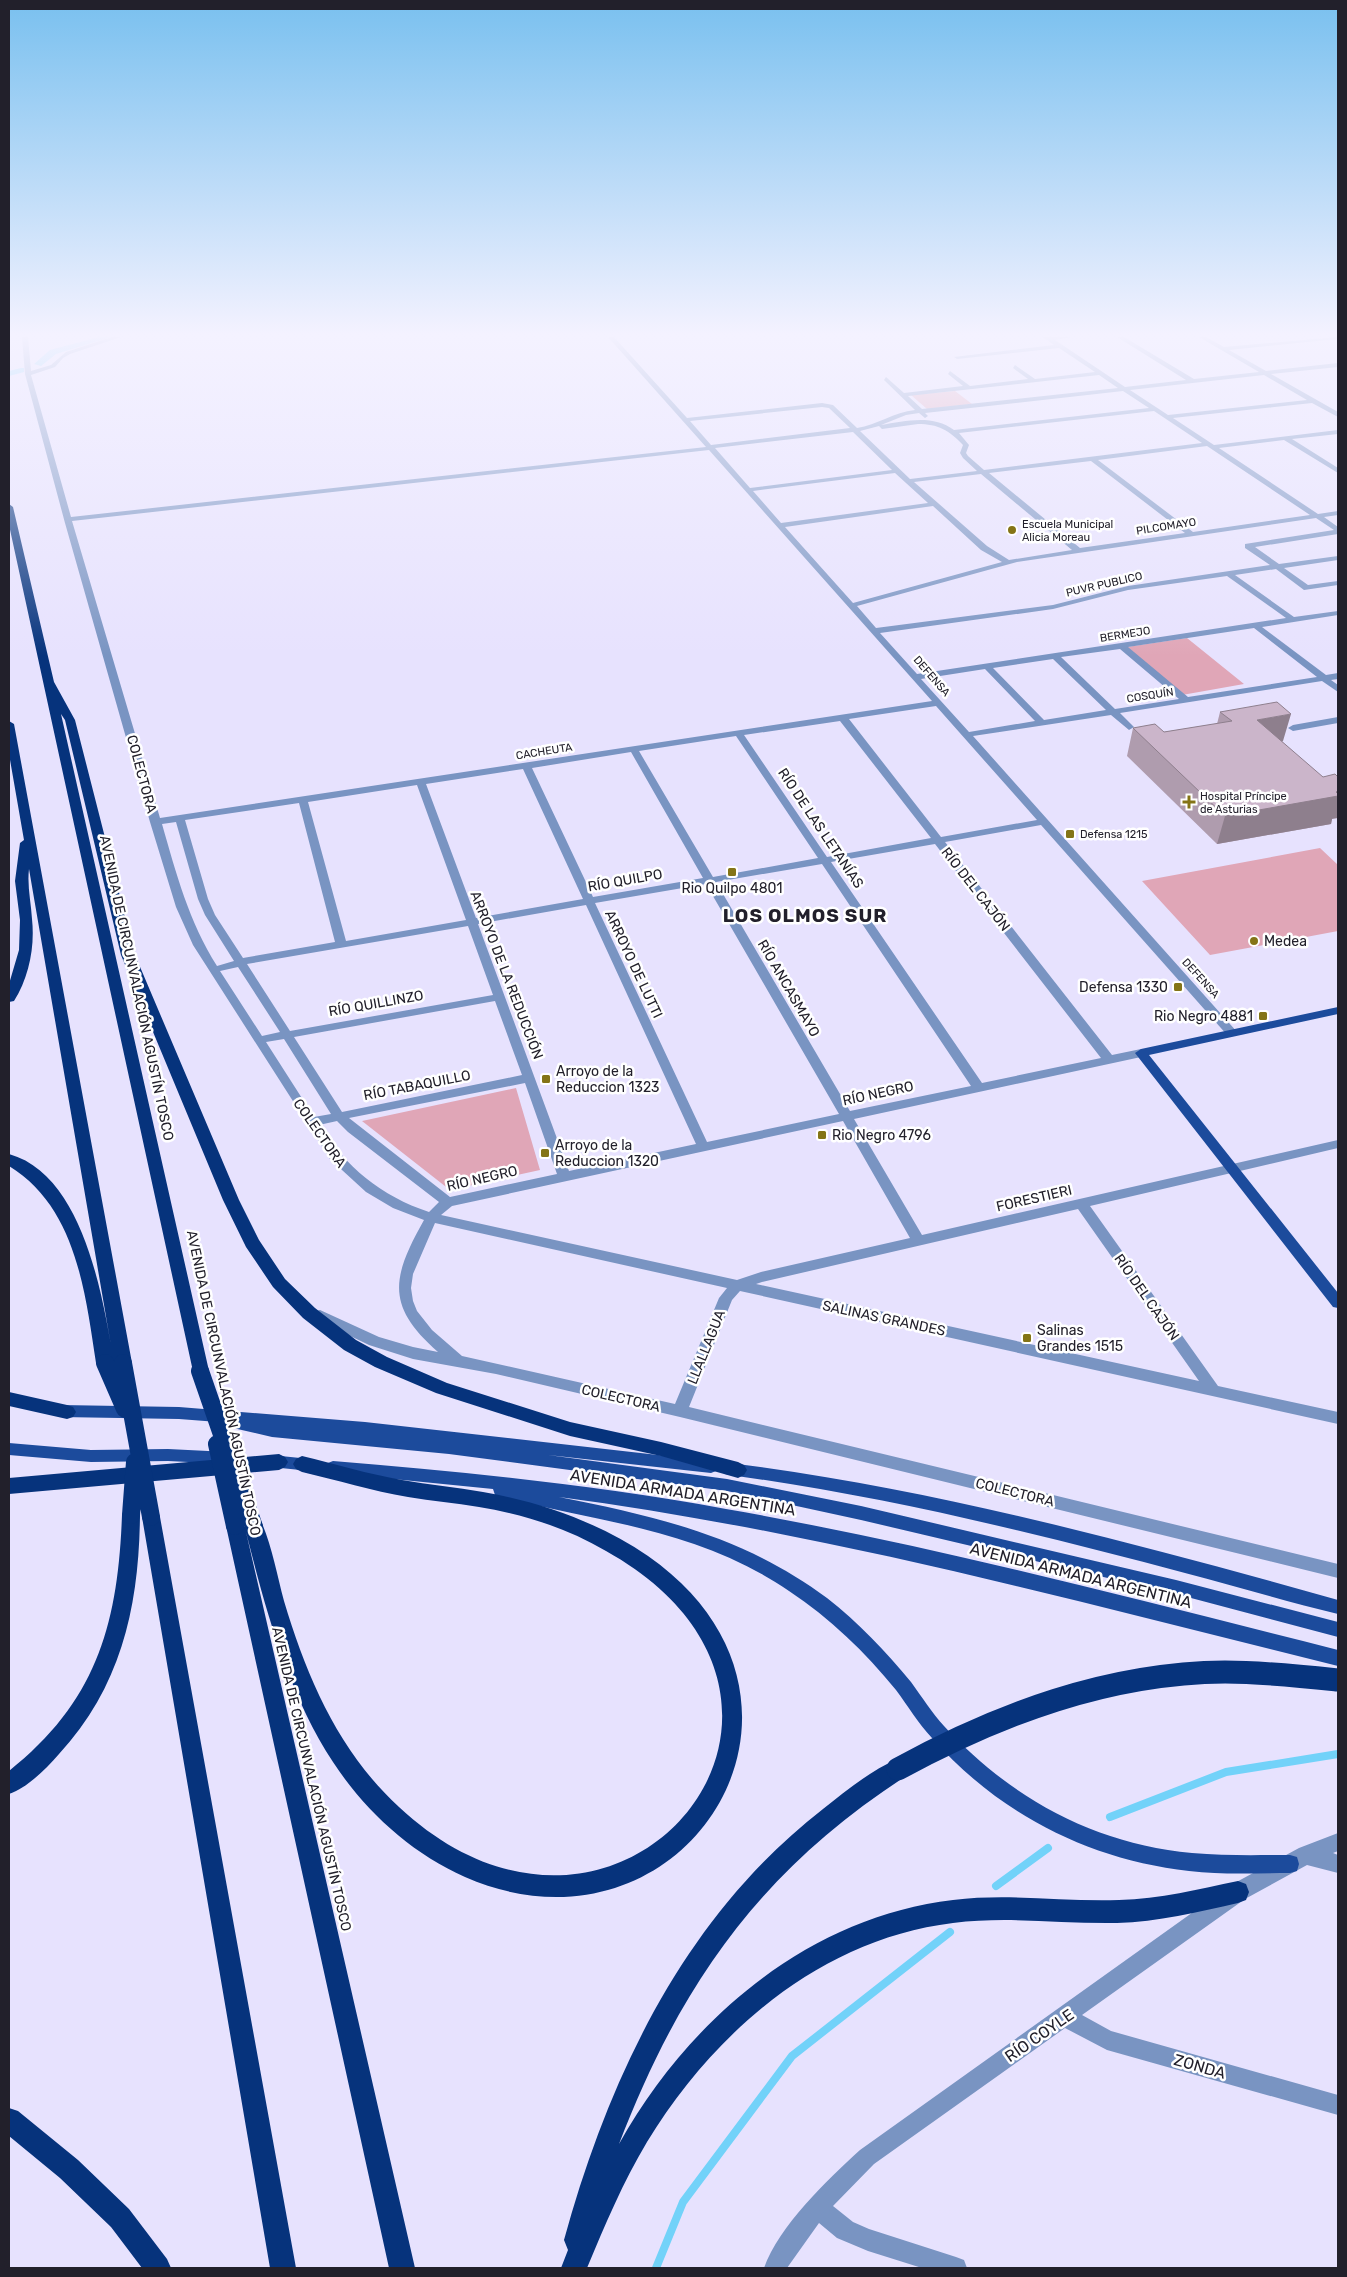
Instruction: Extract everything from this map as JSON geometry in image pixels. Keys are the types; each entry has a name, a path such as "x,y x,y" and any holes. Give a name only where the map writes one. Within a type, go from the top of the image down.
{"highway":[{"name":"AVENIDA DE CIRCUNVALACIÓN AGUSTÍN TOSCO","path":"9,507 200,1371 244,1526 402,2268"},
{"path":"48,680 70,720 122,936 140,984 241,1222 264,1263 292,1298 350,1345 381,1362 442,1388 570,1429 661,1449 738,1470"},
{"path":"9,724 28,829 114,1363"},
{"path":"9,998 18,979 26,950 26,920 21,881 28,829"},
{"path":"9,1159 34,1176 48,1189 62,1208 73,1233 86,1273 136,1437 141,1516 283,2268"},
{"path":"9,1399 67,1412"},
{"path":"9,1486 279,1462"},
{"path":"244,1526 305,1688 340,1754 360,1783 385,1811 433,1849 458,1863 510,1882 544,1886 576,1886 605,1880 636,1868 682,1835 702,1812 725,1769 731,1746 734,1720 732,1694 726,1668 716,1642 683,1598 662,1578 642,1563 589,1534 527,1510 491,1500 416,1491 302,1464"},
{"path":"9,1784 54,1746 82,1711 101,1678 118,1634 132,1549 141,1516"},
{"path":"570,2268 585,2203 610,2132 639,2066 695,1963 757,1884 788,1853 846,1804 898,1769 934,1748 1005,1716 1044,1702 1116,1684 1188,1673 1264,1672 1338,1680"},
{"path":"574,2268 614,2174 660,2098 708,2040 738,2012 764,1990 821,1954 853,1938 884,1927 952,1912 1031,1908 1129,1911 1191,1903 1238,1892"},
{"path":"9,2120 70,2169 120,2218 158,2268"}],"main road":[{"name":"RÍO NEGRO","path":"1141,1053 1338,1010"},
{"path":"1141,1053 1338,1302"},
{"name":"AVENIDA ARMADA ARGENTINA","path":"9,1406 67,1412 179,1413 365,1428 794,1478 931,1504 1168,1560 1338,1607"},
{"path":"179,1413 272,1431 449,1448 727,1485 861,1513 1167,1585 1338,1630"},
{"name":"AVENIDA ARMADA ARGENTINA","path":"9,1449 91,1456 168,1455 279,1462 461,1479 583,1494 780,1526 936,1559 1338,1658"},
{"path":"461,1479 540,1500 666,1527 736,1552 777,1574 833,1614 875,1653 936,1730 969,1764 1016,1801 1071,1831 1120,1850 1190,1862 1298,1860"}],"street":[{"name":"COLECTORA","path":"47,443 155,822 181,906 198,945 336,1159 360,1182 396,1204 430,1217"},
{"name":"DEFENSA","path":"706,443 853,605 964,735 1232,1033"},
{"path":"68,519 748,443"},
{"path":"869,443 909,482 984,548 1008,562"},
{"path":"964,443 966,445 963,455 1077,550"},
{"path":"1206,443 1338,531"},
{"path":"909,482 1092,458 1236,443"},
{"path":"1293,443 1338,471"},
{"path":"1092,458 1190,533"},
{"path":"748,490 897,471"},
{"path":"780,525 934,504"},
{"name":"PILCOMAYO","path":"853,605 1008,562 1190,533 1338,513"},
{"path":"1338,531 1248,546 1307,588 1338,583"},
{"name":"PUVR PUBLICO","path":"875,631 1053,607 1128,588 1338,558"},
{"path":"1229,574 1293,620"},
{"name":"BERMEJO","path":"915,677 1338,613"},
{"path":"1256,626 1338,689"},
{"path":"1122,646 1186,700"},
{"path":"1055,656 1129,727"},
{"path":"987,666 1042,723"},
{"name":"COSQUÍN","path":"964,735 1338,676"},
{"name":"CACHEUTA","path":"155,822 180,820 938,704"},
{"name":"RÍO DEL CAJÓN","path":"843,718 1109,1060"},
{"path":"1293,728 1338,720"},
{"path":"1327,722 1338,732"},
{"name":"RÍO DE LAS LETANÍAS","path":"739,734 979,1088"},
{"name":"RÍO ANCASMAYO","path":"634,750 919,1241"},
{"name":"ARROYO DE LUTTI","path":"527,767 703,1147"},
{"name":"ARROYO DE LA REDUCCIÓN","path":"421,783 470,922 565,1177"},
{"path":"303,801 341,944"},
{"path":"180,820 203,899 210,914 339,1116 352,1129 448,1202"},
{"name":"RÍO QUILPO","path":"213,970 242,962 341,944 1042,822"},
{"name":"RÍO QUILLINZO","path":"258,1040 499,997"},
{"name":"RÍO NEGRO","path":"430,1217 439,1207 448,1202 1141,1053"},
{"name":"RÍO TABAQUILLO","path":"311,1122 529,1078"},
{"name":"FORESTIERI","path":"737,1285 761,1277 1338,1144"},
{"name":"RÍO DEL CAJÓN","path":"1082,1204 1213,1390"},
{"path":"430,1217 406,1273 404,1290 414,1319 433,1340 460,1363"},
{"name":"SALINAS GRANDES","path":"430,1217 1338,1418"},
{"name":"LLALLAGUA","path":"680,1411 726,1298 737,1285"},
{"name":"COLECTORA","path":"292,1298 339,1326 374,1341 413,1353 496,1368 680,1411 1338,1571"},
{"name":"RÍO COYLE","path":"775,2268 789,2242 816,2207 867,2156 1065,2017 1238,1892 1298,1860 1338,1842"},
{"path":"1298,1860 1338,1864"},
{"name":"ZONDA","path":"1065,2017 1107,2040 1338,2104"},
{"path":"816,2207 845,2230 868,2240 956,2268"}],"shaded area":[{"path":"1187,638 1244,684 1182,695 1127,647"},
{"path":"1320,848 1338,865 1338,931 1210,955 1142,881"},
{"path":"516,1088 540,1170 450,1190 362,1121"}],"building":[{"path":"1277,702 1291,714 1257,720 1323,777 1335,774 1338,777 1338,791 1336,792 1338,796 1225,816 1133,728 1155,724 1164,732 1232,721 1220,712"}],"waterway":[{"path":"1110,1817 1226,1772 1338,1754"},
{"path":"996,1886 1048,1848"},
{"path":"656,2268 683,2202 792,2056 950,1932"}],"place":[{"name":"Escuela Municipal Alicia Moreau","path":"1012,530"},
{"name":"Hospital Príncipe de Asturias","path":"1189,802"},
{"name":"Defensa 1215","path":"1070,834"},
{"name":"Rio Quilpo 4801","path":"732,872"},
{"name":"Medea","path":"1254,941"},
{"name":"Defensa 1330","path":"1178,987"},
{"name":"Rio Negro 4881","path":"1263,1016"},
{"name":"Arroyo de la Reduccion 1323","path":"546,1079"},
{"name":"Rio Negro 4796","path":"822,1135"},
{"name":"Arroyo de la Reduccion 1320","path":"545,1153"},
{"name":"Salinas Grandes 1515","path":"1027,1338"}],"district":[{"name":"LOS OLMOS SUR","path":"805,915"}]}
